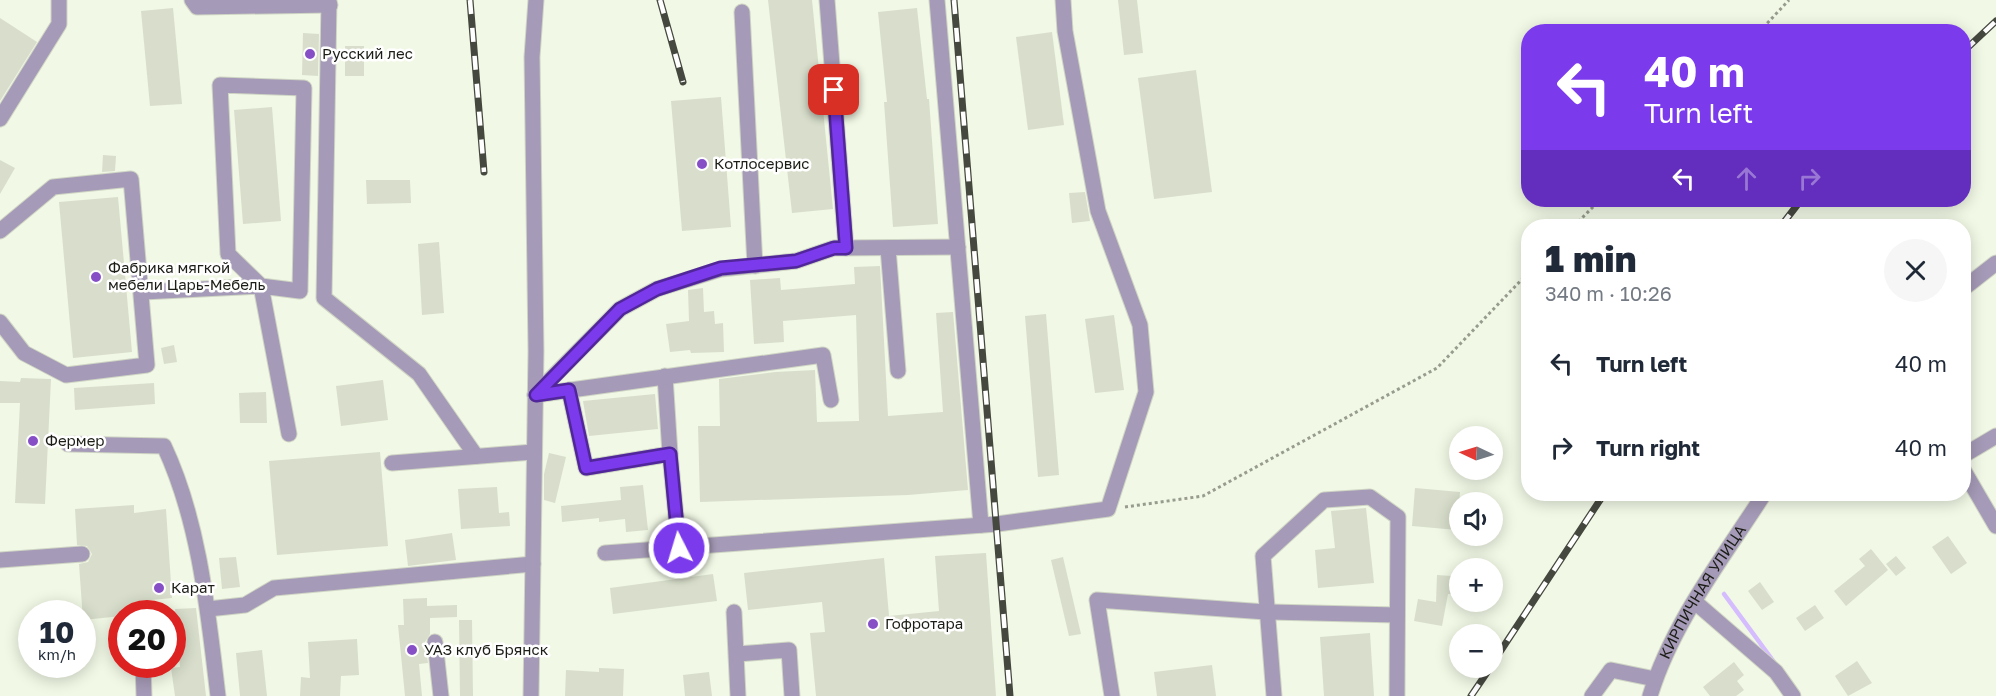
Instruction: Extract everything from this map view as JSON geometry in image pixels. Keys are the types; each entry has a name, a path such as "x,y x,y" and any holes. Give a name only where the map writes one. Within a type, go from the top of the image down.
{"street":[{"path":"0,119 59,24 59,0"},
{"path":"192,0 197,7 329,3 324,298"},
{"path":"531,696 533,452 536,395 531,57 536,0"},
{"path":"827,0 846,248"},
{"path":"936,0 981,525"},
{"path":"605,553 981,525 1108,509 1146,392 1140,325 1098,211 1065,31 1063,0"},
{"path":"742,12 755,266"},
{"path":"289,434 261,286 228,254 220,86 304,88 300,291"},
{"path":"0,231 53,187 131,178 143,292 147,365 66,375 24,353 0,322"},
{"path":"536,395 620,309 657,289 721,268 796,261 834,248 958,247"},
{"path":"888,248 898,371"},
{"path":"1971,282 1996,262"},
{"path":"143,292 261,286 300,291 324,298 419,374 476,456"},
{"path":"536,395 824,355 831,400"},
{"path":"664,376 679,548"},
{"path":"569,390 586,468 670,454"},
{"path":"1971,451 1996,436"},
{"path":"68,444 164,446 180,479 208,609 218,696"},
{"path":"392,463 533,452"},
{"path":"1971,483 1996,526"},
{"path":"1274,696 1263,556 1324,500 1370,497 1398,517 1397,696"},
{"name":"КИРПИЧНАЯ УЛИЦА","path":"1650,696 1660,663 1695,602 1760,501"},
{"path":"0,560 82,554"},
{"path":"208,609 245,605 274,588 533,564"},
{"path":"1112,696 1096,600 1266,612 1397,615"},
{"path":"1695,602 1776,672 1793,696"},
{"path":"734,612 738,696"},
{"path":"435,642 441,696"},
{"path":"737,654 789,650 792,696"},
{"path":"1592,696 1611,670 1655,679"},
{"path":"143,678 144,696"}],"path":[{"path":"1766,24 1789,0"},
{"path":"1581,219 1593,207"},
{"path":"1108,509 1203,496 1437,368 1521,280"}],"building":[{"path":"768,0 812,0 833,209 792,213"},
{"path":"1118,0 1137,0 1143,53 1124,55"},
{"path":"173,8 182,104 150,106 141,11"},
{"path":"917,8 927,99 929,99 938,224 893,227 884,102 887,102 878,12"},
{"path":"0,18 37,42 0,101"},
{"path":"1052,32 1064,125 1028,130 1016,37"},
{"name":"Русский лес","path":"303,33 319,34 318,76 302,75"},
{"path":"345,46 364,46 364,76 345,76"},
{"path":"1196,70 1212,192 1154,199 1138,78"},
{"name":"Котлосервис","path":"721,97 731,227 682,231 671,101"},
{"path":"272,107 281,221 243,224 234,110"},
{"path":"103,155 116,156 115,171 102,172"},
{"path":"0,160 15,168 0,194"},
{"path":"366,180 410,180 411,203 367,204"},
{"path":"1085,192 1090,221 1072,223 1069,193"},
{"name":"Фабрика мягкой мебели Царь-Мебель","path":"118,197 132,352 73,358 59,202"},
{"path":"439,242 444,313 422,315 418,244"},
{"path":"880,266 888,416 943,412 936,313 953,312 968,490 908,495 700,502 698,426 720,426 719,379 815,370 817,422 859,421 856,315 783,321 784,342 754,344 750,280 780,278 781,290 855,284 854,267"},
{"path":"703,288 704,312 714,311 715,324 723,323 724,352 691,353 690,350 670,352 666,324 689,321 688,290"},
{"path":"1046,314 1059,475 1038,477 1025,316"},
{"path":"1114,315 1124,390 1095,393 1085,319"},
{"path":"174,345 177,362 164,364 161,348"},
{"name":"Фермер","path":"21,378 51,379 45,504 15,503 20,403 0,403 0,381 20,382"},
{"path":"383,380 388,420 341,426 336,386"},
{"path":"154,383 155,404 75,410 74,388"},
{"path":"266,392 267,423 240,423 239,393"},
{"path":"655,394 658,429 589,436 583,401"},
{"path":"380,452 388,546 277,555 269,461"},
{"path":"549,453 566,457 555,503 544,500 544,474"},
{"path":"643,485 648,530 626,532 625,519 599,522 599,518 562,522 561,506 621,500 620,487"},
{"path":"497,487 499,513 509,512 510,526 461,529 458,489"},
{"path":"1415,488 1460,492 1449,492 1449,529 1412,526"},
{"path":"134,505 134,513 166,509 172,598 108,600 108,617 96,619 96,600 82,600 79,564 88,562 92,554 87,546 77,545 75,509"},
{"path":"1366,508 1374,583 1318,588 1315,550 1335,548 1331,511"},
{"path":"452,533 456,560 408,566 405,540"},
{"path":"1948,536 1967,563 1951,574 1932,547"},
{"path":"1871,549 1888,570 1846,606 1834,591 1865,566 1859,559"},
{"path":"986,553 996,696 816,696 810,633 825,632 822,602 748,610 744,573 884,558 889,616 939,611 935,556"},
{"path":"1896,556 1906,568 1896,576 1886,564"},
{"path":"236,557 240,587 222,589 219,558"},
{"path":"1063,557 1081,634 1069,636 1051,560"},
{"path":"713,574 717,601 613,614 610,588"},
{"path":"1437,575 1449,576 1449,594 1442,626 1414,621 1418,599 1436,602"},
{"path":"1760,582 1774,602 1762,610 1748,591"},
{"path":"427,598 427,606 457,605 457,617 430,618 430,634 425,642 428,663 419,664 422,696 405,696 398,625 404,625 403,599"},
{"path":"1815,605 1824,618 1805,631 1796,618"},
{"path":"186,608 196,608 206,696 175,696 172,678 186,678"},
{"path":"459,620 472,620 473,696 460,696"},
{"path":"1370,633 1374,696 1324,696 1320,637"},
{"path":"357,639 359,675 341,676 340,696 300,696 301,677 310,678 308,642"},
{"path":"262,650 267,696 240,696 236,653"},
{"path":"1857,661 1872,683 1848,696 1835,676"},
{"path":"1734,662 1744,675 1737,681 1744,690 1736,696 1710,696 1703,687"},
{"path":"1212,665 1216,696 1157,696 1154,672"},
{"path":"599,668 624,669 623,696 565,696 566,670 599,672"},
{"path":"709,672 712,696 685,696 683,675"}],"waterway":[{"path":"1724,594 1774,662"}],"railway":[{"path":"470,0 484,172"},
{"path":"660,0 683,82"},
{"path":"954,0 1010,696"},
{"path":"1971,44 1996,21"},
{"path":"1786,219 1796,207"},
{"path":"1503,647 1599,501"},
{"path":"1471,696 1483,678"}],"place":[{"name":"Русский лес","path":"310,54"},
{"name":"Котлосервис","path":"702,164"},
{"name":"Фабрика мягкой мебели Царь-Мебель","path":"96,277"},
{"name":"Фермер","path":"33,441"},
{"name":"Карат","path":"159,588"},
{"name":"Гофротара","path":"873,624"},
{"name":"УАЗ клуб Брянск","path":"412,650"}],"route":[{"path":"679,548 670,454 586,468 569,390 536,395 620,309 657,289 721,268 796,261 834,248 846,248 834,90"}]}
